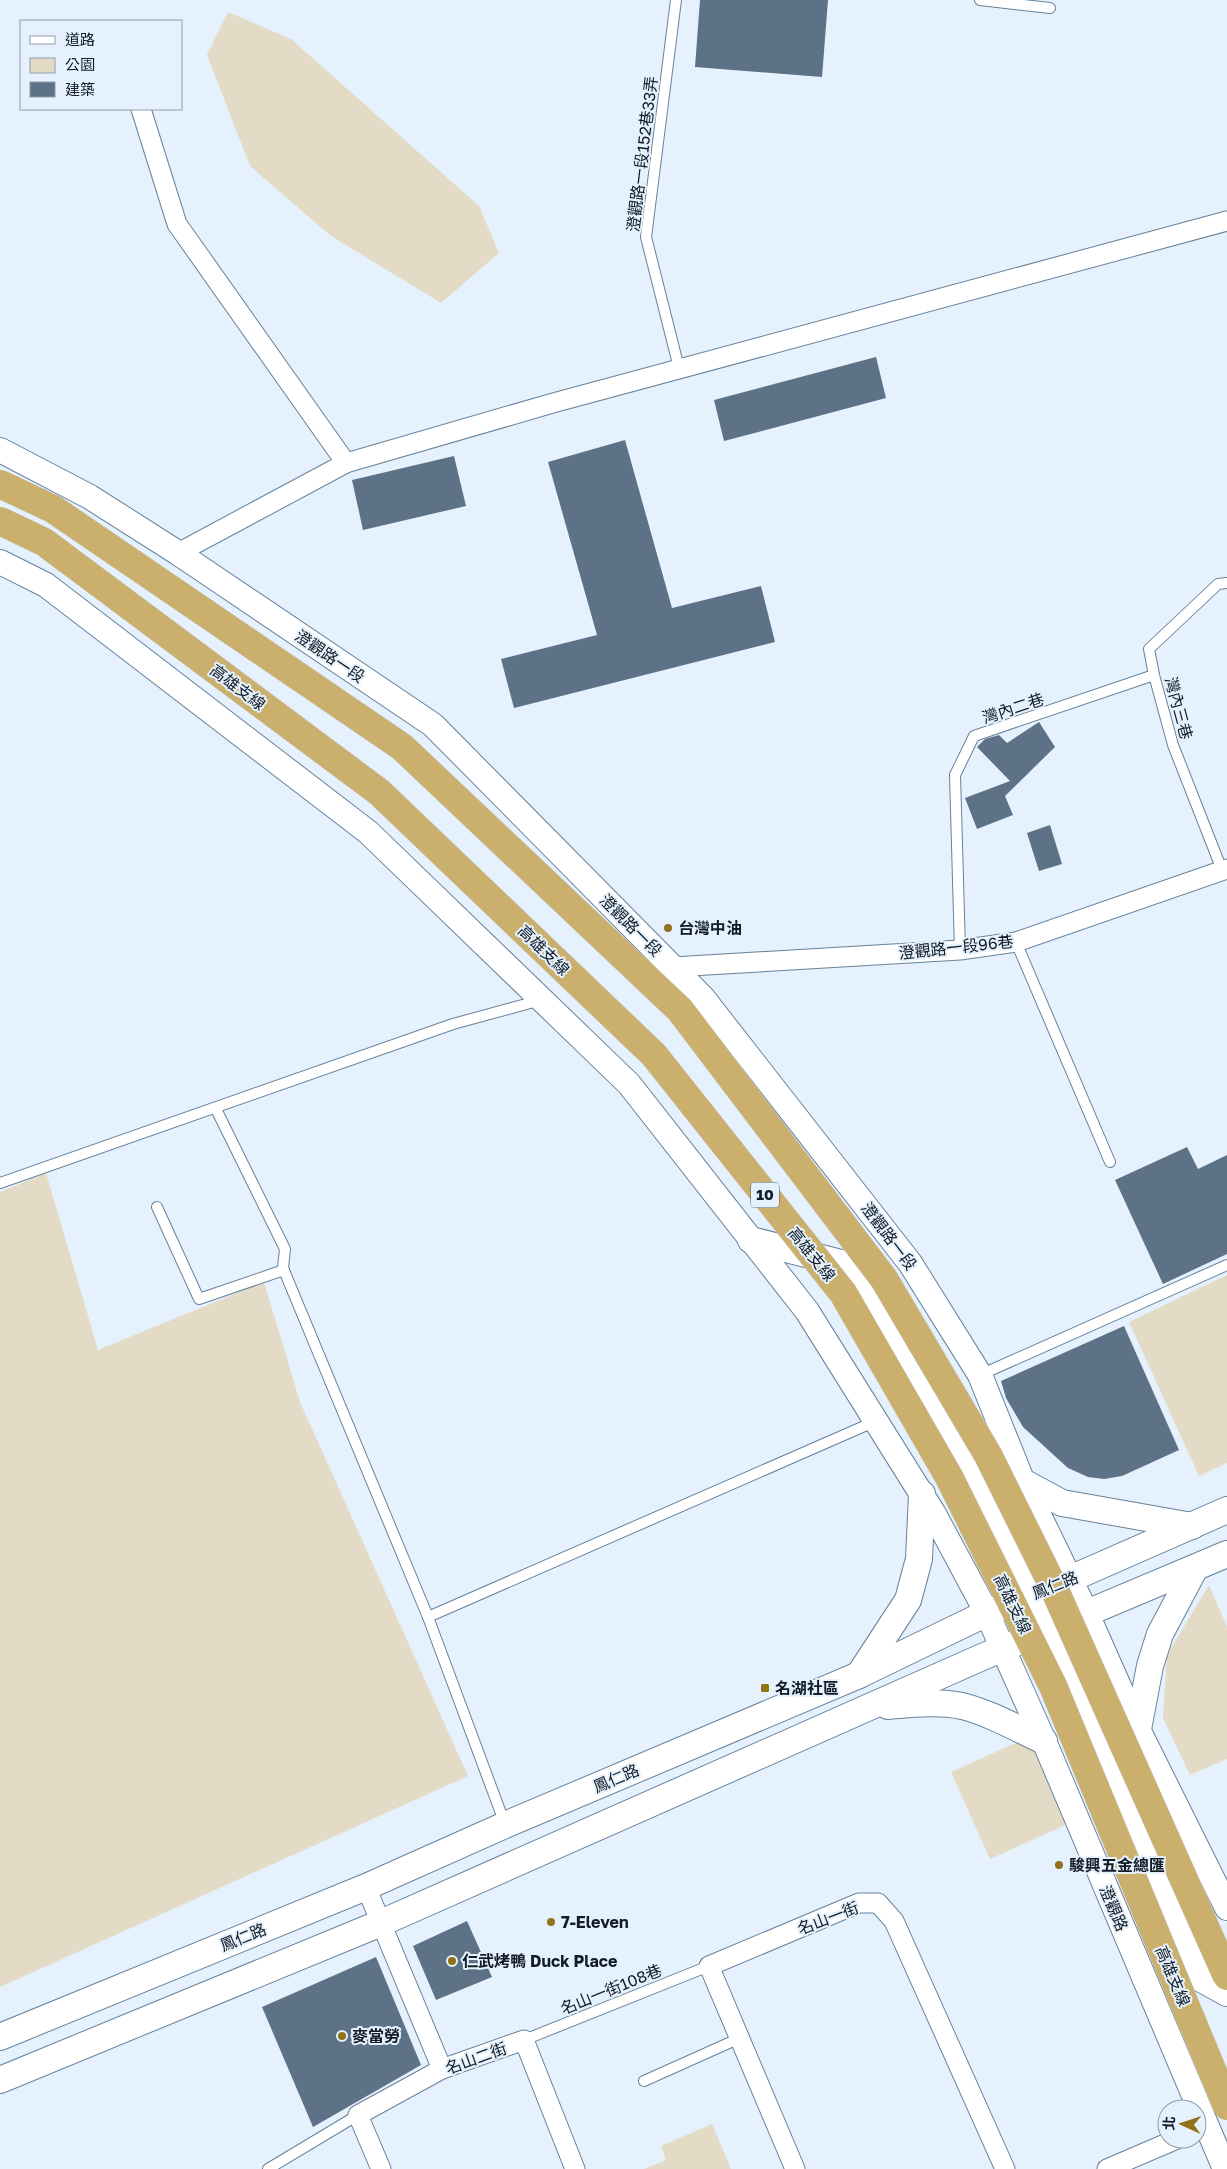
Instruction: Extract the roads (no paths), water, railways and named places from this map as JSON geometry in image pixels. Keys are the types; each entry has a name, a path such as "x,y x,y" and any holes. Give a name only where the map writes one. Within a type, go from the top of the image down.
{"highway":[{"path":"0,484 53,509 402,746 680,1010 884,1279 988,1455 1053,1586 1227,1976"},
{"name":"高雄支線","path":"0,521 44,542 379,792 654,1056 843,1293 949,1476 1053,1686 1227,2106"}],"main road":[{"path":"752,1240 845,1264 923,1389 1026,1597 1056,1627 1198,1977 1227,1993"},
{"path":"1023,1482 1062,1503 1192,1526"},
{"path":"859,1676 908,1600 920,1559 922,1494"},
{"name":"鳳仁路","path":"0,2037 366,1886 505,1825 859,1676 986,1613 1070,1579 1227,1510"},
{"path":"0,2080 381,1923 1003,1648 1227,1554"},
{"path":"1138,1729 1150,1666 1160,1634 1195,1568"},
{"path":"867,1708 924,1703 962,1706 1044,1741"}],"street":[{"path":"141,110 177,224 346,463"},
{"path":"178,553 346,463 679,368 1227,221"},
{"name":"澄觀路一段","path":"0,450 90,497 178,553 433,725 703,998 910,1263 980,1374 1023,1482 1070,1579"},
{"path":"0,562 46,584 368,832 629,1084 807,1311 922,1494 1003,1648"},
{"name":"澄觀路一段96巷","path":"673,967 960,950 1016,942 1224,870"},
{"path":"1070,1579 1138,1729 1227,1908"},
{"name":"澄觀路","path":"1003,1648 1044,1741 1189,2099"},
{"path":"366,1886 442,2069"},
{"name":"名山一街","path":"709,1966 859,1904 878,1903 894,1921 1005,2169"},
{"path":"709,1966 795,2169"},
{"name":"名山二街","path":"358,2115 442,2069 524,2040 575,2169"},
{"path":"358,2115 381,2169"},
{"path":"1207,2126 1227,2117"},
{"name":"澄觀路","path":"1207,2139 1225,2169"},
{"path":"1118,2167 1157,2148"}],"lane":[{"name":"澄觀路一段152巷33弄","path":"676,0 646,237 679,368"},
{"path":"980,0 1050,8"},
{"name":"灣內三巷","path":"1224,870 1173,744 1154,675 1149,649 1218,584 1227,583"},
{"name":"灣內二巷","path":"960,950 955,775 974,736 1154,675"},
{"path":"1016,942 1110,1162"},
{"path":"0,1183 216,1109 453,1024 542,1000"},
{"path":"216,1109 284,1249 284,1270 428,1616 505,1825"},
{"path":"156,1207 199,1299 284,1270"},
{"path":"980,1374 1227,1265"},
{"path":"428,1616 876,1422"},
{"name":"名山一街108巷","path":"524,2040 709,1966"},
{"path":"644,2081 740,2038"},
{"path":"268,2169 358,2115"}],"place":[{"name":"台灣中油","path":"668,928"},
{"name":"名湖社區","path":"765,1688"},
{"name":"駿興五金總匯","path":"1059,1865"},
{"name":"7-Eleven","path":"551,1922"},
{"name":"仁武烤鴨 Duck Place","path":"452,1961"},
{"name":"麥當勞","path":"342,2036"}]}
